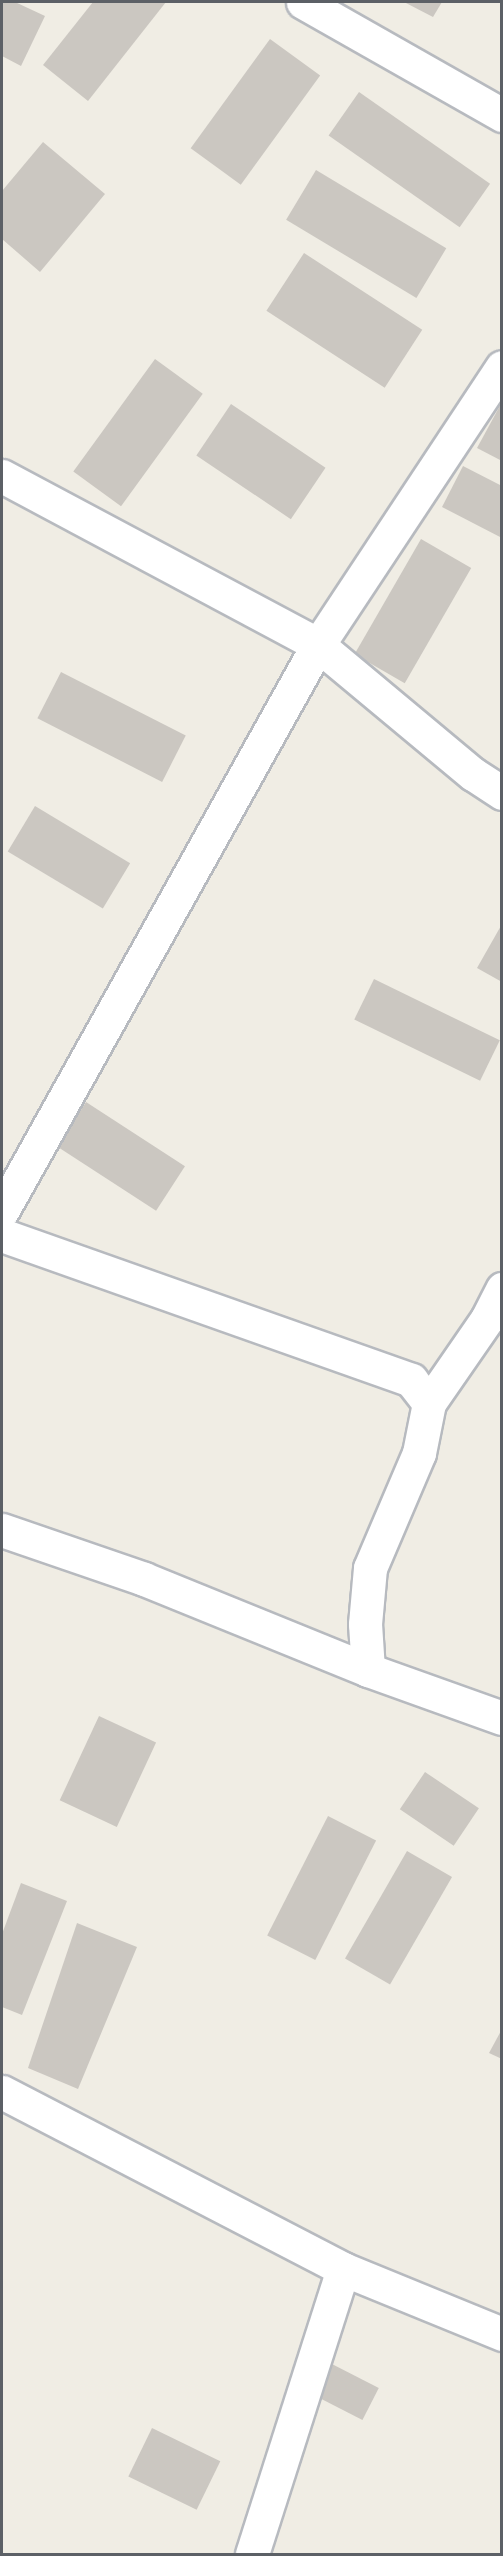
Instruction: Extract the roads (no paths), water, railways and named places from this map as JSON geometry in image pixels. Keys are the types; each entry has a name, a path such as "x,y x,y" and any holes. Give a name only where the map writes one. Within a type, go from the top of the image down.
{"street":[{"path":"303,2 501,115"},
{"path":"3,1205 318,645 501,367"},
{"path":"2,476 318,645 473,774 501,793"},
{"path":"2,1235 411,1380 429,1403"},
{"path":"368,1670 366,1624 370,1568 419,1453 429,1403 487,1319 501,1289"},
{"path":"2,1530 144,1579 368,1670 501,1718"},
{"path":"2,2092 343,2269 501,2334"},
{"path":"252,2554 343,2269"}]}
